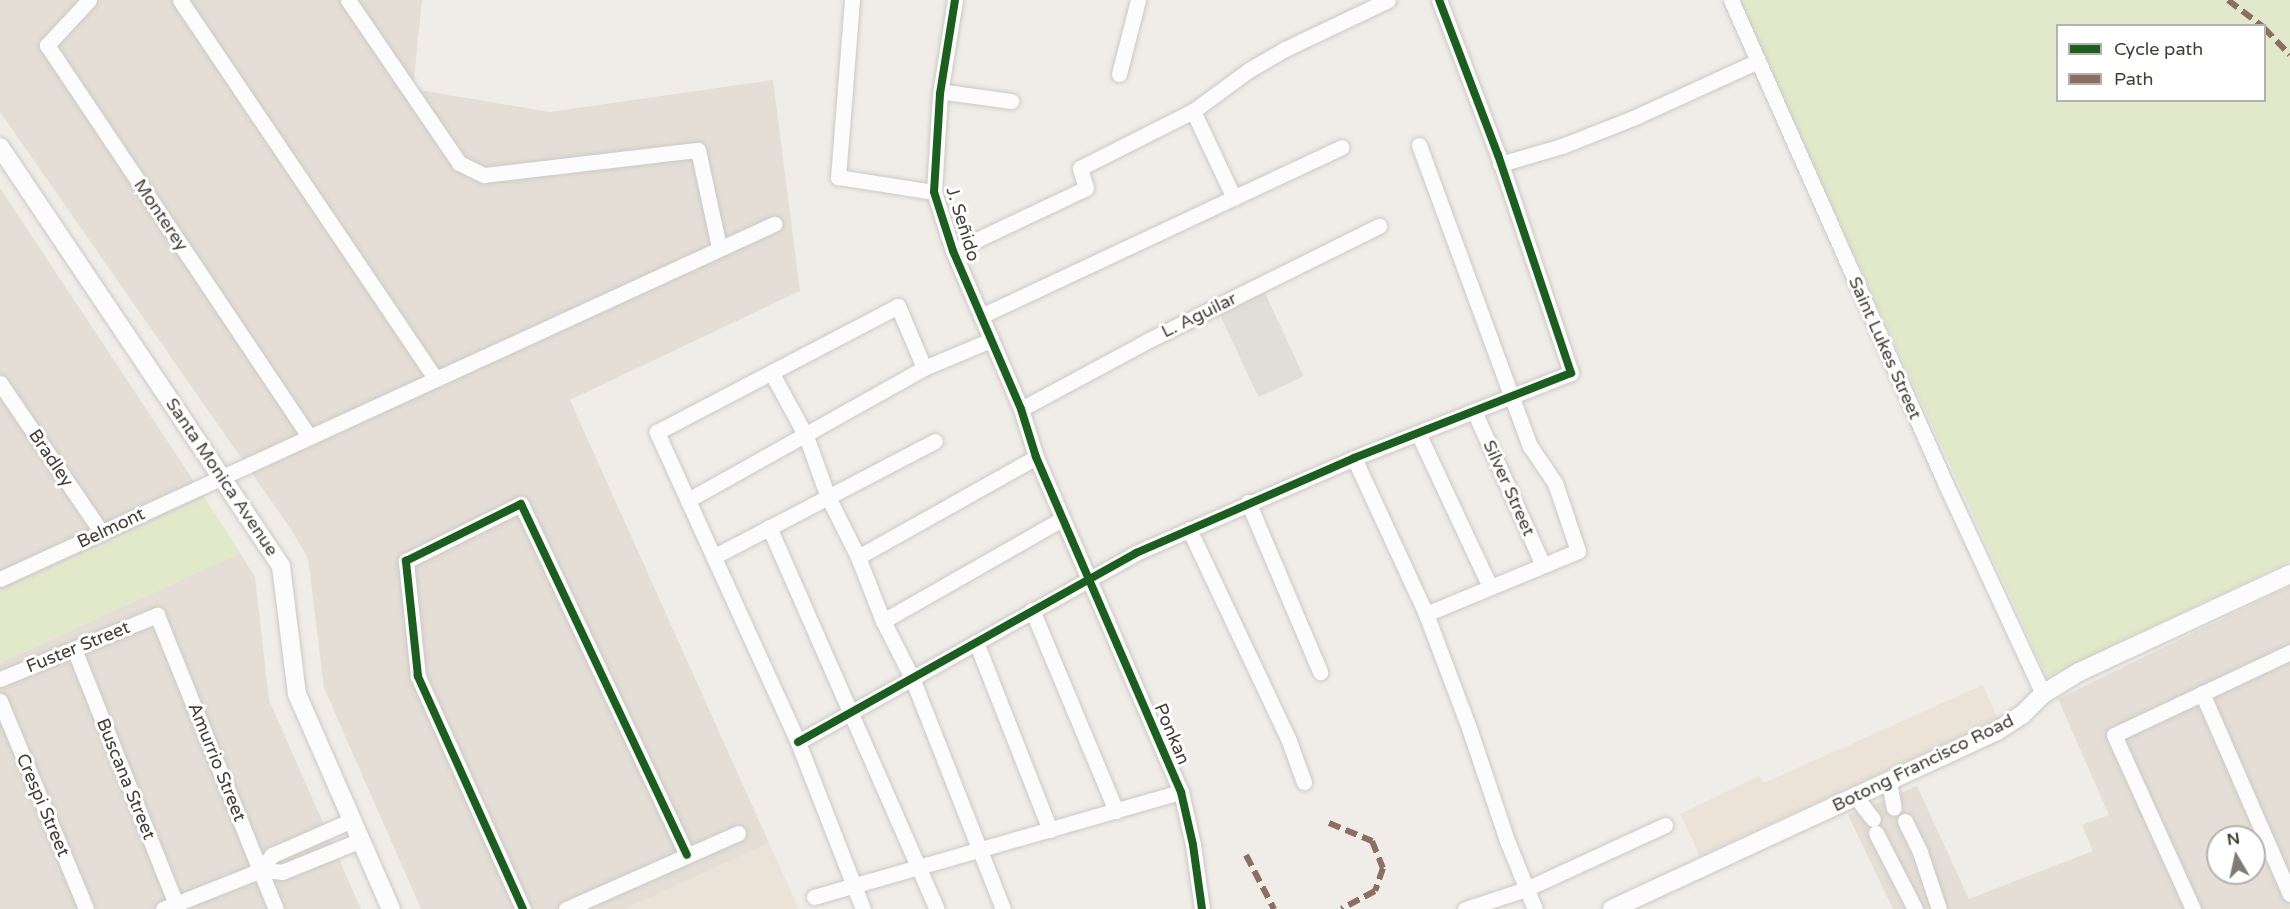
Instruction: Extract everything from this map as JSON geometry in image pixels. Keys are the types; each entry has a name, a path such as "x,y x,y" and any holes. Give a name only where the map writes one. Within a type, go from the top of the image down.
{"street":[{"name":"Monterey","path":"89,0 47,45 309,437"},
{"path":"180,0 436,379"},
{"path":"348,0 459,164 484,175 698,150 719,247"},
{"path":"852,0 838,177 934,192"},
{"name":"J. Señido","path":"955,0 940,94 934,192 953,251 1021,409 1036,457 1062,519"},
{"path":"1119,74 1138,0"},
{"path":"953,251 1086,188 1080,168 1193,111 1249,70 1285,49 1388,0"},
{"path":"798,742 1088,578 1189,529 1354,458 1571,374 1500,164 1439,0"},
{"name":"Saint Lukes Street","path":"1731,0 1947,487 2043,694"},
{"path":"1500,164 1562,146 1634,118 1758,61"},
{"path":"940,94 946,92 1011,101"},
{"path":"1193,111 1234,198"},
{"path":"1419,145 1530,446 1555,483 1578,551 1426,614"},
{"name":"Santa Monica Avenue","path":"0,147 281,566 297,694 391,909"},
{"path":"981,316 1341,147"},
{"name":"Belmont","path":"0,579 719,247 774,224"},
{"name":"L. Aguilar","path":"1021,409 1149,340 1379,226"},
{"path":"864,909 798,742 657,432 898,306 924,368"},
{"path":"688,500 924,368 991,340"},
{"path":"771,372 806,436 828,497 858,557 883,621 912,678 1003,909"},
{"name":"Bradley","path":"0,383 102,533"},
{"name":"Silver Street","path":"1474,411 1543,565"},
{"path":"1418,433 1490,587"},
{"path":"715,556 935,441"},
{"path":"858,557 1036,457"},
{"path":"1354,458 1426,614 1535,909"},
{"path":"1248,502 1320,672"},
{"path":"523,909 418,676 406,561 521,504 687,855"},
{"path":"883,621 1062,519"},
{"name":"Ponkan","path":"1062,519 1181,792 1193,845 1202,909"},
{"path":"770,527 937,909"},
{"path":"1189,529 1289,741 1304,782"},
{"name":"Botong Francisco Road","path":"1620,907 1997,731 2022,716 2043,694 2079,672 2290,574"},
{"path":"1032,610 1116,811"},
{"name":"Fuster Street","path":"0,679 157,615"},
{"name":"Amurrio Street","path":"157,615 276,909"},
{"path":"976,642 1050,830"},
{"name":"Buscana Street","path":"74,649 172,907"},
{"path":"2193,909 2114,735 2290,652"},
{"path":"2202,693 2290,894"},
{"name":"Crespi Street","path":"0,701 86,909"},
{"path":"1889,781 1894,808"},
{"path":"814,897 1181,792"},
{"path":"1855,796 1874,826 1915,909"},
{"path":"261,870 272,855 352,820"},
{"path":"1905,821 1920,852 1939,909"},
{"path":"1466,909 1526,889 1665,825"},
{"path":"566,909 738,833"},
{"path":"172,907 261,870 282,872 361,840"}],"shaded area":[{"path":"0,0 422,0 413,89 550,112 773,80 800,291 570,400 769,843 625,909 421,909 324,688 308,558 290,528 0,112"},
{"path":"0,188 205,498 0,592"},
{"path":"1264,291 1304,376 1258,397 1219,312"},
{"path":"240,553 255,577 269,700 361,909 0,909 0,663"},
{"path":"2290,586 2290,909 1893,909 1848,815 1917,786 1969,899 2093,851 2082,825 2109,815 2058,699"},
{"path":"1983,685 1998,719 1700,856 1680,814 1759,776 1764,783"},
{"path":"769,843 799,909 625,909"}],"green space":[{"path":"1738,0 2290,0 2290,561 2047,677"},
{"path":"205,498 240,553 0,663 0,592"}],"marked path":[{"path":"2228,0 2259,24"},
{"path":"2266,30 2290,55"},
{"path":"1329,823 1372,841 1383,868 1375,891 1341,909"},
{"path":"1246,855 1274,909"}],"cycle path":[{"path":"955,0 940,94 934,192 953,251 1021,409 1036,457 1181,792 1193,845 1202,909"},
{"path":"798,742 1136,553 1354,458 1571,373 1498,155 1439,0"},
{"path":"523,909 418,676 406,561 521,504 687,855"}]}
